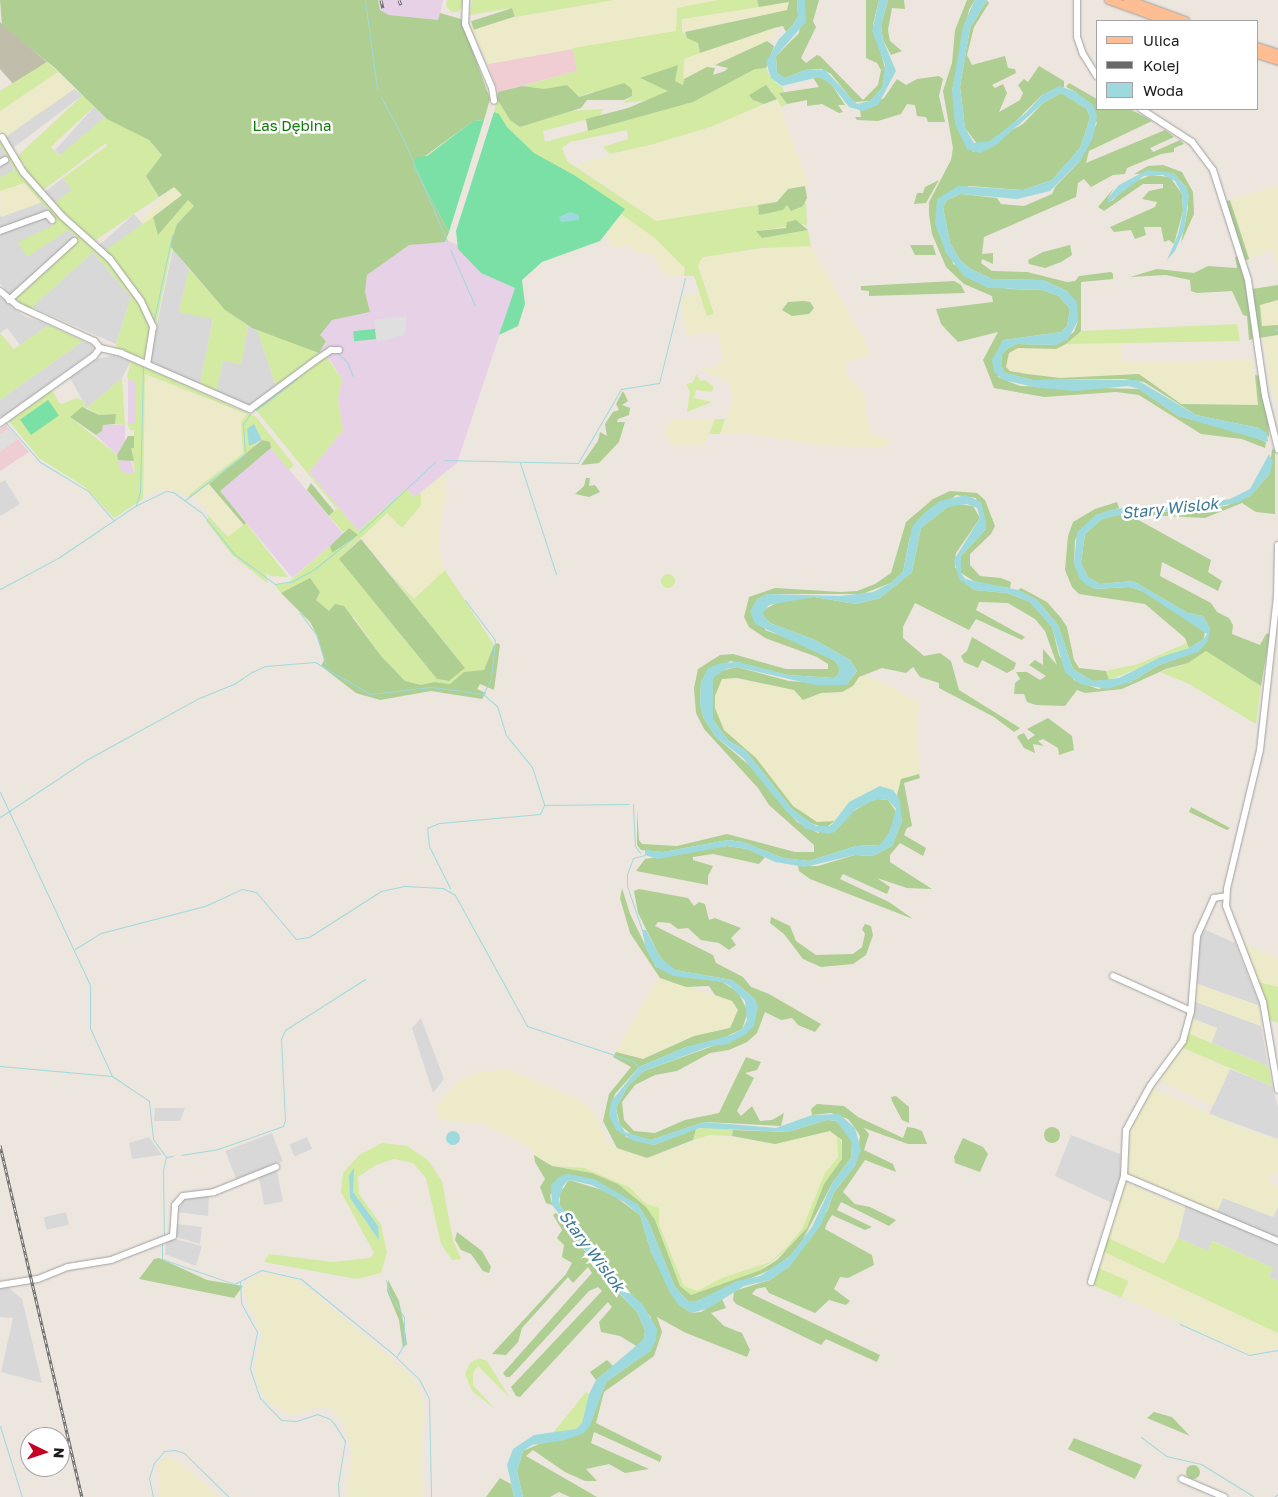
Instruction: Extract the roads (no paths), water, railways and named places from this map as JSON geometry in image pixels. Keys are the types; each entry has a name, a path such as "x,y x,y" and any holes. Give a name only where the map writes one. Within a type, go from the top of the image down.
{"main road":[{"path":"1109,0 1164,20"},
{"path":"1128,0 1182,20"},
{"path":"1258,47 1278,54"},
{"path":"1258,54 1278,61"}],"street":[{"path":"466,0 466,24 492,88 494,101"},
{"path":"1077,0 1076,37 1085,59 1096,75"},
{"path":"1143,110 1192,142 1213,170 1248,280 1265,396 1278,449"},
{"path":"2,137 23,172 62,216 110,259 141,301 152,327 147,364"},
{"path":"0,232 47,214 52,220"},
{"path":"10,300 74,240"},
{"path":"0,291 10,300 94,341 100,348 112,349 250,409 331,350 339,350"},
{"path":"2,422 94,356 100,348"},
{"path":"1278,545 1277,596 1260,750 1226,896 1229,921 1263,1002 1278,1090"},
{"path":"1091,1282 1124,1176 1126,1130 1150,1086 1183,1041 1191,1011 1197,936 1214,898 1226,896"},
{"path":"1113,976 1191,1011"},
{"path":"0,1285 38,1279 68,1268 111,1260 173,1236 175,1205 183,1196 214,1192 276,1167"},
{"path":"1124,1176 1278,1241"},
{"path":"1182,1478 1224,1497"}],"water":[{"path":"797,0 805,0 806,22 776,56 777,73 785,78 808,69 825,70 857,104 870,101 882,88 885,65 872,31 879,0 888,0 881,25 883,40 896,71 878,105 863,111 849,107 832,85 819,77 782,86 771,78 766,62 779,39 793,25 798,16"},
{"path":"975,0 987,0 970,28 960,87 965,128 974,143 990,141 1026,113 1042,95 1059,86 1076,92 1093,105 1097,116 1093,138 1080,161 1050,191 1017,199 961,194 947,200 943,207 950,243 960,260 971,269 992,279 1043,280 1067,291 1077,302 1078,321 1068,339 1056,345 1017,344 1008,348 1002,354 1001,366 1005,373 1033,380 1137,380 1196,415 1259,428 1267,433 1268,442 1178,416 1139,389 1128,386 1075,391 1039,388 1003,380 994,372 992,360 1003,340 1061,332 1067,326 1070,309 1059,296 1042,290 988,288 964,276 946,253 935,224 937,199 958,186 1023,190 1052,180 1080,148 1090,118 1087,109 1061,93 1043,103 996,145 980,153 967,149 955,124 952,91 963,26"},
{"path":"1147,170 1173,173 1187,188 1189,196 1184,230 1175,251 1167,260 1178,235 1183,211 1182,194 1175,181 1163,175 1144,176 1108,203 1108,198 1119,185"},
{"path":"570,212 579,215 579,220 561,222 559,217"},
{"path":"254,424 262,440 249,446 247,429"},
{"path":"1269,454 1273,462 1269,475 1250,496 1237,503 1191,511 1134,511 1102,519 1085,534 1081,563 1088,577 1100,584 1133,581 1188,613 1203,616 1210,629 1208,641 1198,652 1157,666 1131,682 1107,689 1080,684 1065,672 1052,627 1030,602 1007,593 974,590 959,579 954,560 980,518 977,508 967,504 948,507 921,528 912,572 880,598 856,604 814,597 769,605 762,614 770,623 815,640 850,660 857,671 846,685 815,685 737,667 726,669 713,678 713,720 728,740 745,750 792,809 816,826 831,826 849,802 880,786 893,790 900,800 902,821 892,846 873,856 855,855 805,867 775,862 747,849 727,846 658,859 645,855 645,850 663,852 728,840 743,842 783,858 809,861 856,846 880,845 890,831 896,809 888,800 877,799 856,809 835,832 828,834 806,829 786,811 743,758 716,737 704,719 700,705 701,681 708,668 721,663 739,662 788,675 834,678 838,675 840,669 835,661 755,624 750,611 757,599 768,594 840,596 873,592 891,583 903,572 912,527 923,514 940,501 966,495 981,502 986,529 961,556 961,573 965,579 1018,590 1037,600 1058,625 1073,669 1093,681 1119,678 1161,657 1189,648 1204,639 1207,634 1140,590 1129,587 1095,589 1087,585 1080,579 1074,564 1077,532 1096,515 1114,509 1144,506 1180,508 1230,499 1250,489"},
{"path":"642,930 646,930 660,957 675,970 732,980 755,999 758,1007 754,1026 746,1034 728,1044 708,1047 644,1071 628,1086 616,1108 618,1120 625,1132 651,1140 704,1122 776,1128 812,1115 839,1114 855,1128 861,1150 855,1166 834,1192 821,1225 790,1266 770,1280 744,1286 709,1308 692,1313 679,1305 670,1293 651,1252 640,1215 624,1202 592,1185 569,1180 563,1186 559,1199 560,1205 615,1278 643,1305 657,1329 656,1341 650,1351 606,1382 590,1426 584,1433 565,1440 532,1445 523,1451 517,1471 523,1497 514,1497 507,1465 513,1449 534,1435 576,1429 582,1423 589,1394 596,1380 644,1339 645,1330 637,1312 593,1265 577,1236 552,1205 551,1185 559,1177 568,1174 594,1179 637,1204 648,1221 675,1287 688,1301 697,1301 737,1281 760,1276 790,1256 812,1227 833,1182 851,1158 852,1142 836,1121 827,1120 788,1132 700,1128 654,1145 634,1141 616,1130 609,1116 611,1102 639,1067 686,1047 731,1035 742,1029 747,1020 745,1001 730,986 722,982 673,976 656,967 646,949"},
{"path":"450,1131 456,1131 460,1138 456,1145 450,1145 446,1141 446,1135"},
{"path":"354,1167 353,1192 378,1226 379,1240 350,1198 349,1176"}],"waterway":[{"path":"365,0 377,89"},
{"path":"381,97 403,138 447,241"},
{"path":"154,320 172,235"},
{"path":"450,249 475,306"},
{"path":"444,460 578,463 621,389 659,383 685,278"},
{"path":"1273,330 1278,329"},
{"path":"337,353 347,362 353,376"},
{"path":"136,505 140,492 143,366"},
{"path":"256,410 296,379"},
{"path":"185,500 245,454 243,424 250,414"},
{"path":"6,423 40,462 88,491 113,520"},
{"path":"359,533 436,461"},
{"path":"520,463 556,574"},
{"path":"0,589 58,558 135,506 166,491 173,492 201,512 234,554 275,584 293,581 316,568 355,536"},
{"path":"465,600 495,640 491,679 483,694"},
{"path":"300,613 316,634 326,665"},
{"path":"0,817 86,760 199,698 234,684 265,666 315,662 370,694 432,687 483,694 497,706 506,735 532,767 544,805 629,804"},
{"path":"0,792 90,985 90,1028 112,1076"},
{"path":"633,804 635,846 640,853"},
{"path":"450,888 429,846 427,828 439,823 540,814 544,805"},
{"name":"Stary Wislok","path":"642,930 627,886 627,874 633,858 645,855"},
{"path":"75,949 101,933 205,906 242,889 256,892 296,939 309,937 381,891 405,886 443,888 455,895 527,1026 633,1061 638,1067"},
{"path":"181,1155 218,1149 283,1126 285,1120 281,1039 285,1030 365,979"},
{"path":"0,1066 112,1076 149,1101 153,1139 166,1157 163,1170 164,1238"},
{"path":"166,1157 173,1156"},
{"path":"162,1244 162,1259 234,1284 261,1270 301,1279 393,1354 419,1379 429,1399 431,1497"},
{"path":"386,1280 389,1293 404,1317 404,1344 397,1356"},
{"path":"240,1282 241,1303 257,1332 250,1369 260,1398 281,1420 296,1421 317,1414 330,1419 335,1425 345,1441 338,1484 339,1497"},
{"path":"1180,1324 1249,1355 1278,1350"},
{"path":"0,1426 22,1497"},
{"path":"1141,1437 1166,1456 1201,1464 1253,1496"},
{"path":"153,1497 149,1478 154,1463 164,1451 175,1450 184,1453 229,1497"},
{"path":"1274,1497 1278,1494"}],"railway":[{"path":"381,0 383,8"},
{"path":"399,0 401,5"},
{"path":"0,1145 82,1497"}],"park label":[{"name":"Las Dębina","path":"292,126"}]}
